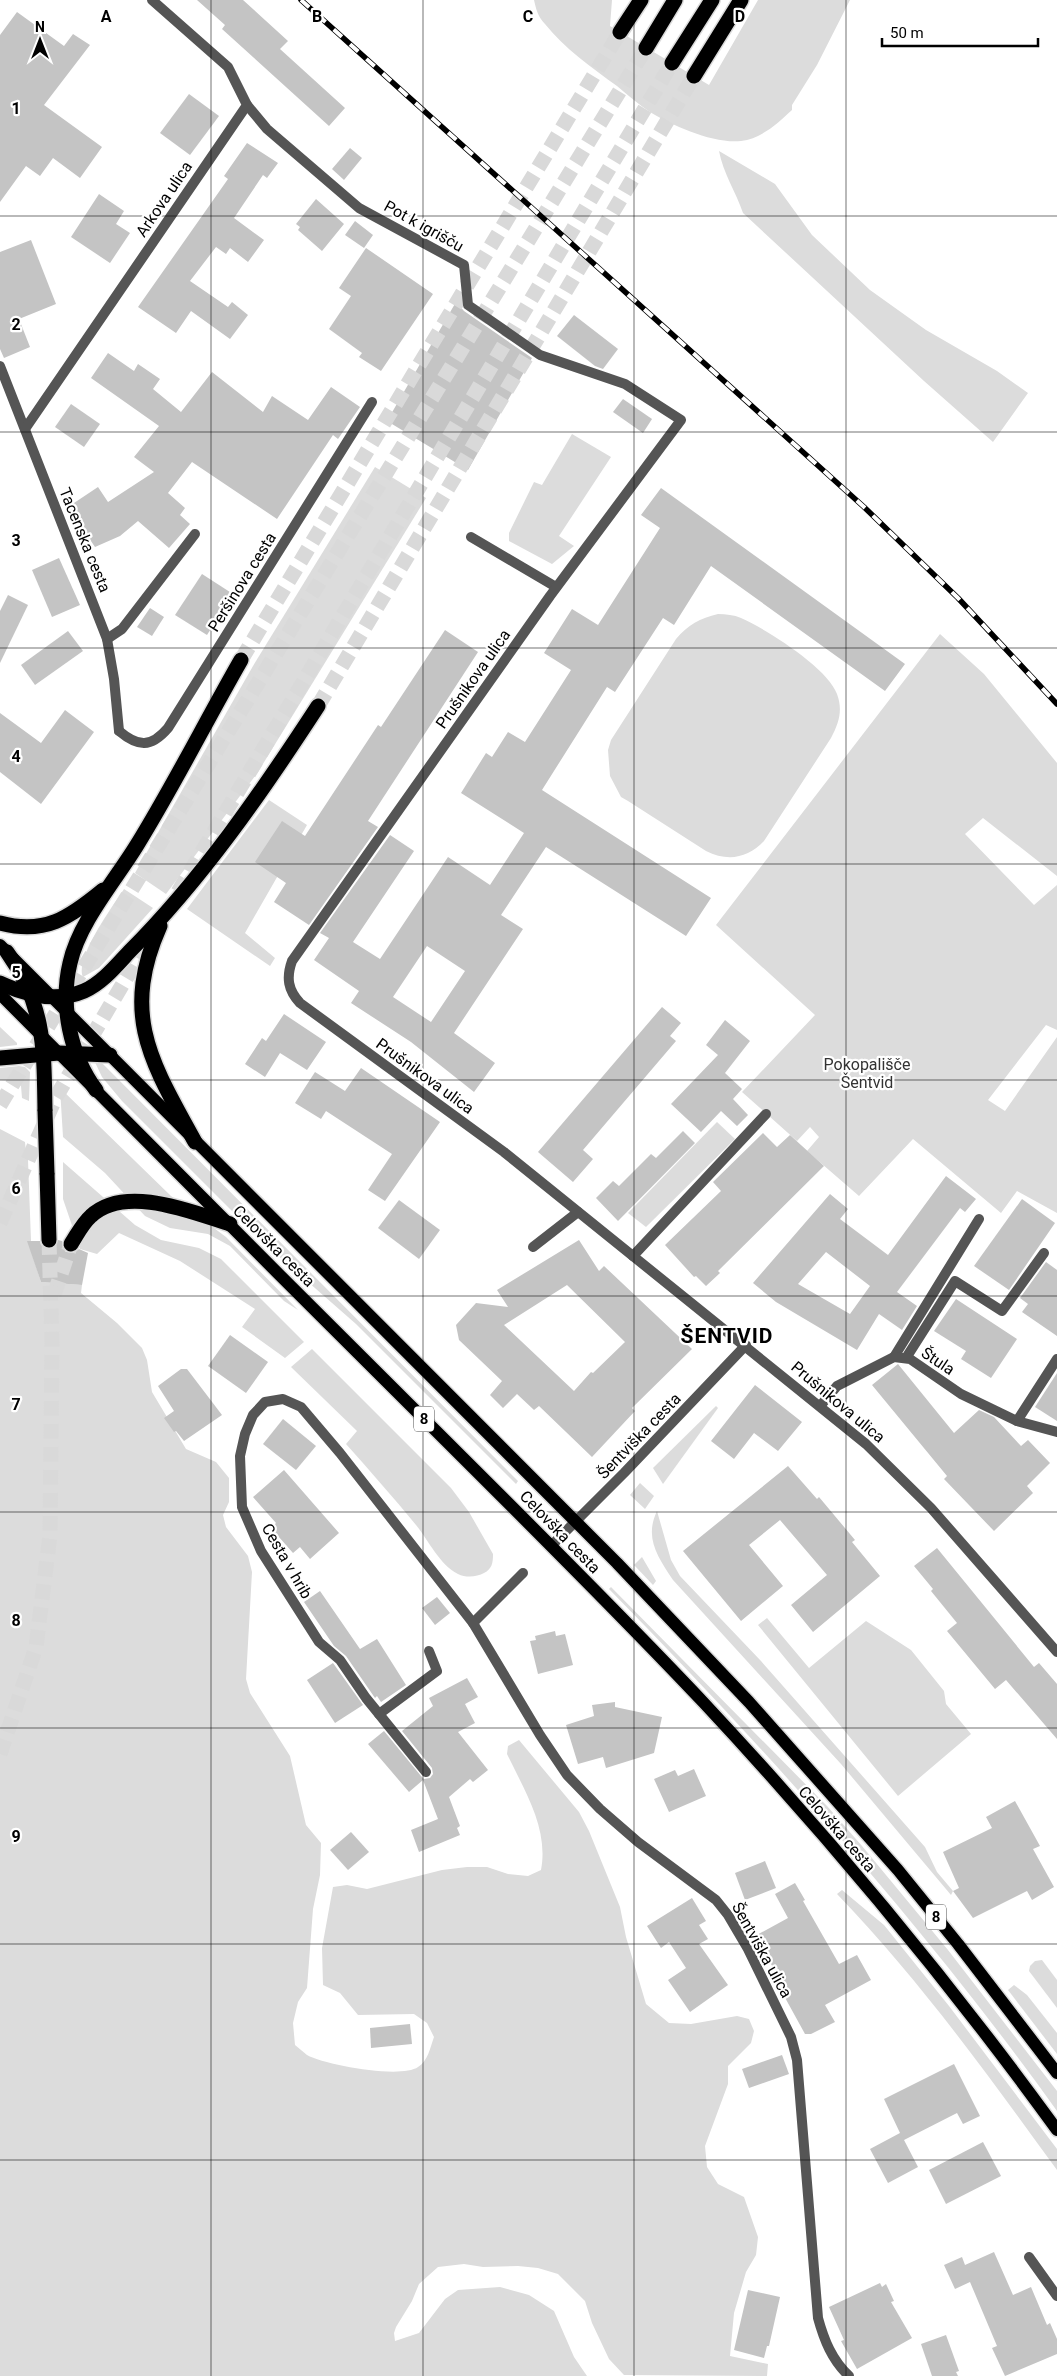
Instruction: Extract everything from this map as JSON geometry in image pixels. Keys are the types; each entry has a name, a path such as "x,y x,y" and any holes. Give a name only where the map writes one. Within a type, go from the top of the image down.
{"highway":[{"path":"620,32 641,0"},
{"path":"646,48 675,0"},
{"path":"672,63 712,0"},
{"path":"694,76 741,0"},
{"path":"96,1090 83,1070 76,1053 68,1013 59,996 75,945 163,801 241,660"},
{"path":"0,983 32,995 59,996 86,991 101,981 164,917 246,812 318,706"},
{"path":"0,923 22,927 38,927 65,919 114,882"},
{"path":"164,917 145,967 142,1010 145,1034 157,1071 195,1142"},
{"path":"3,949 19,970 32,995 42,1036 49,1240"},
{"path":"0,1058 59,1053 110,1055"},
{"path":"71,1244 84,1224 103,1208 129,1201 140,1201 186,1210 230,1224"}],"main road":[{"path":"3,949 59,996"},
{"name":"Celovška cesta","path":"0,994 551,1546 705,1704 817,1830 957,1999 1057,2130"},
{"name":"Celovška cesta","path":"68,1013 617,1563 808,1766 958,1944 1057,2073"}],"street":[{"path":"152,0 228,67 247,105"},
{"name":"Pot k igrišču","path":"247,105 267,129 359,208 464,265 468,305 540,355 625,384 681,420"},
{"name":"Arkova ulica","path":"24,429 247,105"},
{"name":"Tacenska cesta","path":"0,366 107,639 114,679 119,731"},
{"name":"Peršinova cesta","path":"119,731 132,740 148,743 157,739 168,728 372,402"},
{"name":"Prušnikova ulica","path":"681,420 556,587 292,961 288,975 289,986 300,1003 504,1152 821,1405 866,1444 931,1508 1057,1652"},
{"path":"107,639 122,629 194,534"},
{"path":"471,537 556,587"},
{"path":"0,1006 15,1009"},
{"path":"633,1256 766,1114"},
{"path":"533,1247 578,1212"},
{"path":"894,1357 979,1219"},
{"path":"906,1358 955,1281 1002,1311 1044,1253"},
{"name":"Šentviška cesta","path":"551,1546 746,1345"},
{"name":"Štula","path":"821,1405 837,1386 894,1357 906,1358 961,1394 1017,1420 1057,1432"},
{"path":"1017,1420 1057,1359"},
{"name":"Cesta v hrib","path":"426,1772 379,1714 340,1660 319,1642 261,1551 242,1507 240,1456 252,1415 265,1402 283,1399 301,1407 346,1461 473,1623"},
{"path":"473,1623 523,1573"},
{"name":"Šentviška ulica","path":"473,1623 540,1736 567,1775 600,1809 632,1837 716,1900 728,1915 748,1949 793,2045 797,2060 818,2318 830,2351 840,2367 849,2376"},
{"path":"379,1714 437,1671 428,1651"},
{"path":"1029,2257 1057,2296"}],"green space":[{"path":"534,0 612,0 610,26 709,85 758,0 850,0 817,65 792,105 792,110 762,134 748,140 730,141 694,133 670,123 646,109 561,41 541,19"},
{"path":"719,151 775,184 812,235 870,290 926,330 997,371 1028,393 993,442 924,381 743,213 723,167"},
{"path":"572,434 611,457 559,536 574,546 552,564 509,541 509,533 534,482 542,485"},
{"path":"375,467 426,498 258,772 166,894 135,873 253,666"},
{"path":"718,614 730,615 752,623 795,650 822,673 831,684 837,694 840,706 838,722 831,738 764,841 744,855 730,857 706,851 621,797 610,776 608,750 611,740 676,639 695,623"},
{"name":"Pokopališče Šentvid","path":"940,634 984,674 1057,763 1057,876 983,818 965,834 1034,905 1057,885 1057,1030 1046,1025 988,1100 1005,1111 1057,1037 1057,1213 1017,1191 1001,1213 913,1139 859,1196 807,1151 819,1137 810,1127 797,1141 742,1092 815,1015 716,925"},
{"path":"269,800 307,825 245,933 275,958 270,966 187,909"},
{"path":"124,889 153,908 99,968 83,977 84,957 96,932"},
{"path":"0,1027 17,1043 17,1045 0,1047"},
{"path":"96,1057 518,1481 516,1484 356,1324 267,1246 122,1101 102,1077 93,1058"},
{"path":"25,1067 30,1072 29,1101 22,1098 21,1086 16,1081 0,1080 0,1068"},
{"path":"60,1088 171,1196 226,1237 298,1310 284,1301 230,1246 208,1234 170,1228 145,1216 105,1173 63,1137"},
{"path":"717,1122 735,1139 646,1227 628,1213"},
{"path":"0,1129 25,1142 26,1153 31,1155 31,1160 28,1160 31,1241 28,1241 41,1282 82,1285 81,1293 117,1323 142,1348 147,1360 152,1392 186,1449 216,1462 229,1478 229,1502 223,1515 226,1527 248,1556 252,1572 246,1679 250,1693 290,1756 306,1825 321,1843 320,1875 313,1909 307,1988 298,2002 293,2023 295,2045 307,2055 316,2059 363,2069 396,2072 418,2067 424,2061 434,2037 427,2023 414,2014 358,2015 340,1993 323,1985 322,1948 333,1887 347,1885 367,1889 442,1870 467,1867 487,1867 508,1874 528,1876 541,1870 543,1854 538,1824 527,1795 507,1754 508,1746 519,1740 579,1812 589,1831 620,1907 626,1937 646,2004 669,2023 691,2024 737,2016 749,2019 754,2031 751,2043 728,2066 728,2084 705,2146 707,2167 718,2184 744,2197 758,2237 756,2255 746,2272 734,2313 730,2356 768,2364 767,2376 624,2375 609,2359 592,2323 585,2301 558,2274 538,2268 518,2266 483,2267 464,2264 438,2267 419,2284 412,2301 396,2327 394,2333 395,2341 419,2333 445,2299 458,2290 500,2287 529,2295 554,2311 574,2357 587,2376 0,2376"},
{"path":"63,1162 135,1225 161,1240 199,1248 221,1259 304,1342 285,1358 242,1327 255,1309 180,1261 119,1233 97,1254 80,1249 63,1199"},
{"path":"312,1349 451,1488 469,1512 493,1554 492,1565 489,1570 475,1576 464,1576 451,1570 435,1552 416,1525 346,1444 357,1431 291,1367"},
{"path":"716,1406 718,1408 663,1484 653,1468"},
{"path":"640,1483 654,1496 645,1509 630,1495"},
{"path":"657,1511 671,1560 680,1576 761,1661 925,1847 937,1872 953,1891 951,1895 841,1764 673,1580 662,1563 652,1539 653,1521"},
{"path":"642,1557 656,1581 653,1585 634,1565"},
{"path":"611,1587 827,1806 862,1846 948,1950 1057,2091 1057,2111 953,1973 843,1841 728,1713 609,1589"},
{"path":"767,1618 809,1668 866,1621 911,1650 944,1691 946,1704 971,1734 898,1796 758,1625"},
{"path":"842,1890 884,1925 949,2006 1057,2149 1057,2170 952,2028 867,1926 837,1894"},
{"path":"1042,1960 1057,1980 1057,2008 1029,1971 1030,1966 1035,1961"},
{"path":"1014,1985 1027,1995 1057,2033 1057,2054 1008,1990"}],"building":[{"path":"197,0 243,0 288,41 280,49 345,108 329,126 222,29 225,25"},
{"path":"17,12 64,46 73,34 90,45 44,105 102,147 80,178 53,158 40,176 26,166 0,202 0,35"},
{"path":"189,94 219,116 190,155 160,133"},
{"path":"247,143 278,163 267,178 263,175 234,218 264,240 248,262 230,248 226,254 216,247 190,281 228,307 232,302 248,315 230,339 191,311 176,333 138,307 228,179 224,176"},
{"path":"350,148 362,158 344,180 332,169"},
{"path":"99,194 124,211 116,224 130,233 110,263 71,237"},
{"path":"316,199 344,224 322,251 298,230 300,227 296,224"},
{"path":"355,221 373,235 364,248 345,235"},
{"path":"31,240 56,304 19,319 30,347 4,358 0,349 0,252"},
{"path":"366,248 433,294 381,371 359,357 362,353 329,329 351,296 339,288"},
{"path":"456,302 464,311 532,358 468,470 387,421"},
{"path":"574,315 618,349 603,369 595,366 557,336"},
{"path":"108,353 134,371 138,364 160,379 153,389 181,412 212,372 263,412 272,396 308,420 331,387 360,407 338,439 333,435 277,519 192,462 168,493 185,508 180,515 190,524 169,548 138,521 120,536 95,547 68,507 98,487 108,502 154,472 134,457 159,426 91,378"},
{"path":"623,399 652,419 643,433 613,412"},
{"path":"71,404 100,424 84,447 55,427"},
{"path":"661,488 905,664 885,691 711,566 674,625 663,618 615,692 607,687 542,790 711,898 686,936 546,847 501,915 523,929 454,1033 495,1063 474,1092 411,1042 351,1003 359,991 314,960 329,938 320,933 390,835 414,851 353,942 380,959 448,857 490,885 524,833 461,793 486,753 492,757 508,732 525,742 571,670 544,653 572,609 598,625 660,528 641,515","holes":["427,946 465,971 431,1022 393,997"]},
{"path":"59,558 80,605 52,617 32,570"},
{"path":"202,574 233,594 207,635 175,615"},
{"path":"8,595 28,605 0,663 0,611"},
{"path":"150,608 164,617 152,636 137,627"},
{"path":"445,630 478,652 368,821 378,827 309,925 274,902 286,883 255,862 282,821 305,836 378,725 381,727"},
{"path":"68,631 83,651 35,685 21,665"},
{"path":"65,710 94,732 41,804 0,772 0,713 41,743"},
{"path":"662,1007 681,1023 670,1036 676,1041 583,1150 593,1159 573,1182 538,1152"},
{"path":"284,1014 326,1042 307,1070 280,1053 265,1077 245,1064 262,1038 266,1041"},
{"path":"725,1020 750,1041 725,1073 742,1089 733,1099 748,1115 737,1126 721,1111 701,1132 671,1104 718,1055 706,1045"},
{"path":"361,1068 440,1122 385,1201 368,1190 392,1154 326,1111 321,1119 295,1103 315,1072 345,1091"},
{"path":"683,1131 695,1143 618,1221 596,1198 613,1181 619,1186 651,1154 656,1158"},
{"path":"763,1133 777,1147 790,1135 824,1166 718,1271 720,1273 706,1286 696,1276 694,1277 665,1245 721,1191 713,1182"},
{"path":"946,1176 976,1199 965,1212 960,1208 897,1292 917,1306 902,1330 879,1314 857,1350 776,1302 753,1283 830,1194 848,1209 840,1219 888,1255","holes":["826,1252 870,1286 850,1314 798,1284"]},
{"path":"1022,1199 1055,1223 1009,1290 974,1266"},
{"path":"399,1200 440,1230 419,1259 378,1228"},
{"path":"58,1240 62,1241 66,1252 75,1252 79,1249 88,1253 82,1285 41,1282 27,1241 40,1241 41,1245 49,1249 54,1248"},
{"path":"579,1240 599,1271 604,1266 692,1349 632,1408 635,1411 592,1457 539,1406 534,1410 517,1394 503,1408 490,1395 502,1381 459,1340 456,1325 476,1303 508,1307 497,1290","holes":["567,1285 625,1342 593,1373 591,1372 574,1391 504,1325"]},
{"path":"1046,1262 1057,1270 1057,1336 1022,1312 1028,1304 1020,1298"},
{"path":"956,1299 1017,1339 991,1378 961,1359 966,1351 934,1331"},
{"path":"230,1335 268,1362 246,1393 208,1366"},
{"path":"898,1364 954,1433 979,1410 994,1417 1021,1446 1028,1440 1050,1463 1027,1486 1033,1493 994,1531 944,1479 947,1476 872,1385"},
{"path":"181,1369 187,1369 222,1415 184,1441 176,1431 174,1432 164,1418 174,1411 158,1386"},
{"path":"1057,1373 1057,1421 1035,1407"},
{"path":"755,1385 802,1422 778,1451 754,1433 734,1459 711,1441"},
{"path":"283,1419 316,1446 296,1470 263,1444"},
{"path":"788,1466 817,1499 819,1497 855,1540 852,1542 880,1576 813,1632 791,1605 827,1575 780,1520 749,1545 783,1586 741,1621 683,1551"},
{"path":"284,1470 339,1533 310,1559 300,1547 293,1553 271,1528 276,1523 253,1497"},
{"path":"937,1548 1034,1667 1039,1663 1057,1684 1057,1739 1006,1680 995,1689 947,1631 957,1623 914,1566"},
{"path":"320,1591 360,1649 377,1639 406,1685 381,1702 377,1696 375,1698 346,1656 334,1646 304,1602"},
{"path":"437,1597 450,1613 435,1625 422,1608"},
{"path":"555,1631 556,1636 565,1634 573,1665 538,1674 530,1641 536,1640 535,1636"},
{"path":"333,1663 363,1705 335,1723 307,1680"},
{"path":"467,1678 478,1697 465,1704 475,1723 458,1732 488,1770 473,1782 470,1779 449,1797 460,1826 457,1828 460,1835 419,1852 411,1830 438,1819 423,1780 409,1792 368,1744 384,1731 421,1776 424,1779 430,1778 433,1774 432,1768 402,1731 433,1706 429,1698"},
{"path":"615,1702 615,1707 662,1717 654,1753 606,1768 603,1757 578,1764 566,1725 594,1716 592,1705"},
{"path":"694,1769 706,1796 669,1812 654,1779 675,1770 678,1776"},
{"path":"1015,1801 1040,1846 1033,1849 1054,1887 1032,1900 1027,1891 973,1918 953,1891 959,1888 943,1852 992,1828 986,1817"},
{"path":"351,1832 369,1852 348,1870 330,1850"},
{"path":"765,1861 776,1888 745,1900 735,1873"},
{"path":"795,1883 805,1900 803,1901 839,1964 857,1955 871,1980 825,2005 835,2022 811,2034 805,2034 783,1994 787,1992 755,1936 788,1918 775,1894"},
{"path":"692,1898 706,1921 699,1925 708,1939 699,1944 728,1985 690,2012 668,1980 686,1968 669,1942 661,1948 647,1926"},
{"path":"410,2024 412,2044 371,2048 370,2028"},
{"path":"782,2055 789,2074 749,2088 742,2069"},
{"path":"954,2064 980,2116 963,2124 957,2113 904,2140 918,2167 888,2183 870,2149 900,2133 884,2099"},
{"path":"983,2142 1001,2176 946,2204 929,2170"},
{"path":"994,2252 1013,2295 1031,2287 1047,2325 1050,2323 1057,2339 1057,2354 1005,2376 992,2348 997,2346 970,2282 955,2289 944,2265 962,2257 965,2265"},
{"path":"880,2283 882,2287 886,2284 894,2301 891,2302 912,2338 857,2369 841,2341 844,2340 829,2307"},
{"path":"748,2290 780,2297 769,2346 767,2346 764,2358 734,2350"},
{"path":"946,2335 959,2371 956,2372 958,2376 932,2376 921,2344"}],"tunnel":[{"path":"241,660 620,32"},
{"path":"0,1105 646,48"},
{"path":"178,892 672,63"},
{"path":"318,706 694,76"},
{"path":"0,1223 56,1097 153,933"},
{"path":"0,1754 36,1647 50,1535 52,1342 49,1240"},
{"path":"54,1295 71,1244"}],"railway":[{"path":"301,0 864,507 958,598 1057,704"}],"district":[{"name":"ŠENTVID","path":"727,1336"}]}
